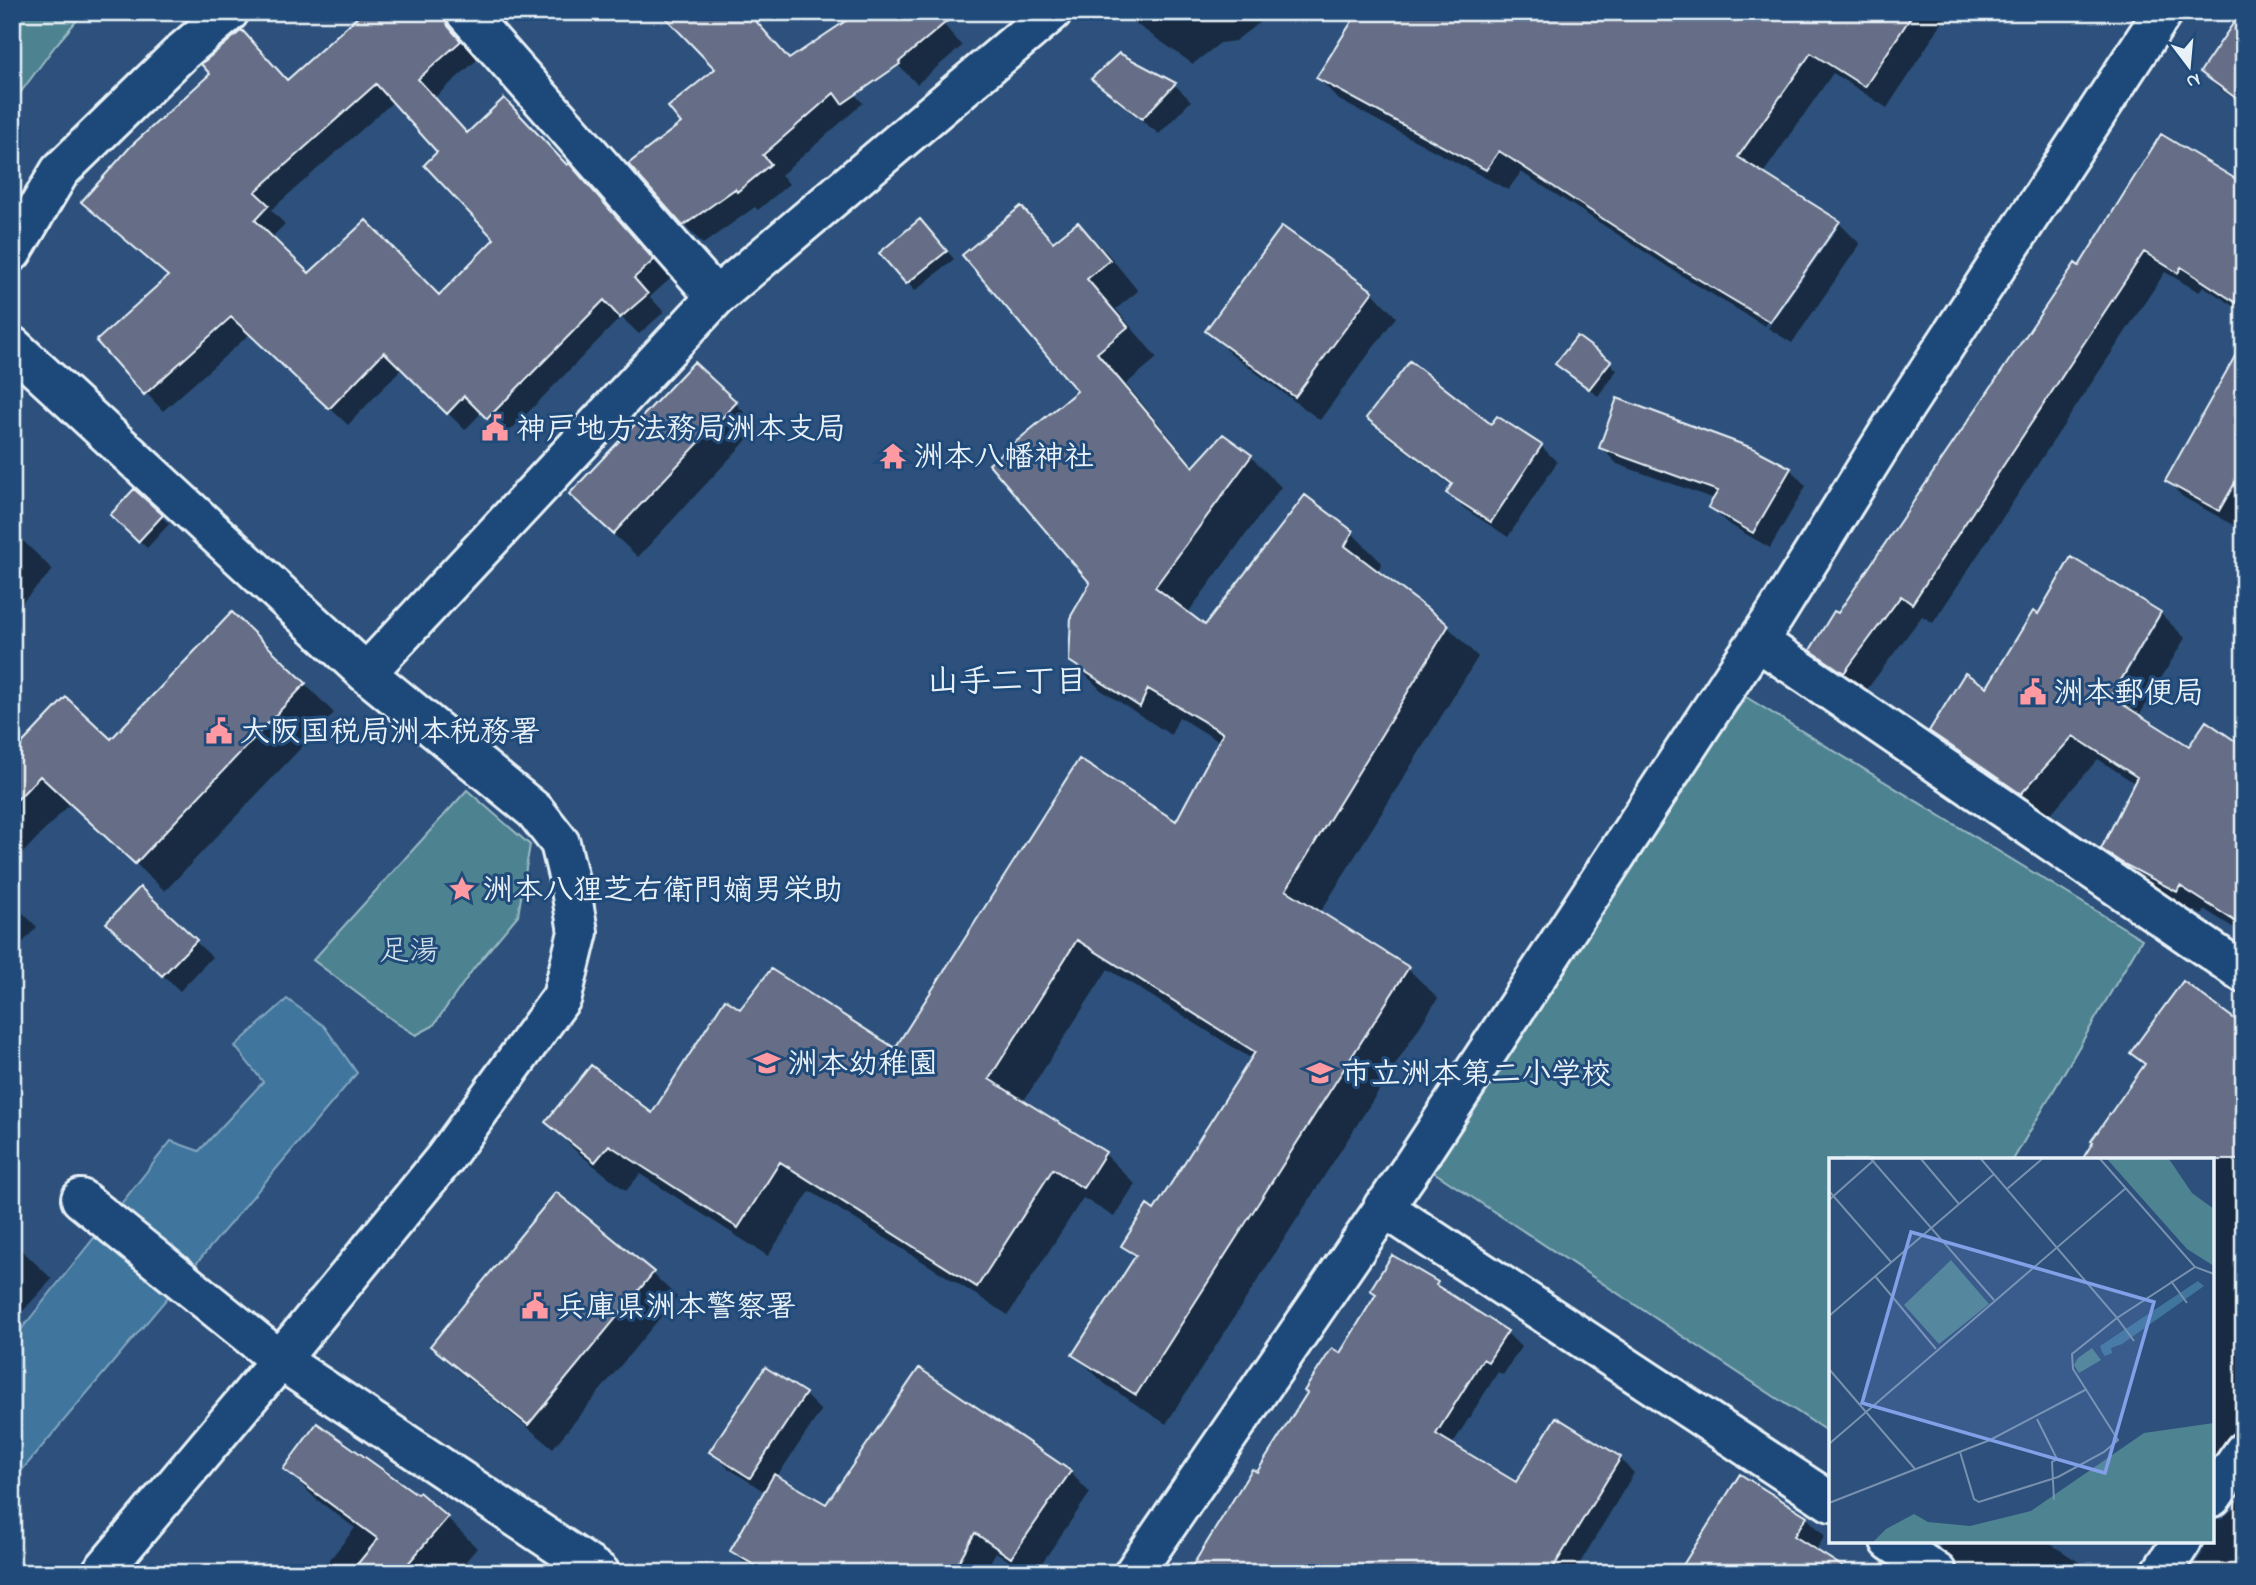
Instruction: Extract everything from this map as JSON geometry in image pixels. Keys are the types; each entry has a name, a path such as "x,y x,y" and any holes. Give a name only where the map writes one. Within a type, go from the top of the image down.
{"street":[{"path":"12,252 60,171 182,52 229,12"},
{"path":"465,12 716,297"},
{"path":"366,673 716,297 1052,12"},
{"path":"1134,1573 1410,1170 1758,641 1902,411 2163,12"},
{"path":"12,346 366,673 536,811 560,843 578,932 562,997 445,1158 101,1573"},
{"path":"1758,641 2244,973"},
{"path":"81,1199 279,1360 600,1573"},
{"path":"1383,1207 1829,1501"},
{"path":"2214,1494 2244,1451"},
{"path":"1893,1543 1937,1573"},
{"path":"2161,1573 2181,1543"}],"green space":[{"path":"12,12 84,12 12,104"},
{"path":"1746,697 2142,939 2014,1158 1829,1158 1829,1433 1417,1161"},
{"name":"足湯","path":"467,790 530,845 518,915 474,968 433,1026 416,1035 313,960"}],"water":[{"path":"287,999 324,1026 357,1073 12,1482 12,1341 171,1141 199,1151 263,1082 235,1046"}],"building":[{"path":"363,12 444,12 448,26 461,41 418,79 467,133 504,98 567,165 569,163 654,260 634,278 648,294 620,318 604,300 487,419 464,396 447,414 384,352 329,409 231,317 144,395 96,341 168,276 81,202 131,146 210,74 201,64 242,30 287,80","holes":["376,84 437,152 424,165 494,239 439,295 366,220 309,273 255,220 269,205 255,192"]},
{"path":"660,12 748,12 789,59 859,12 958,12 899,62 900,64 842,104 834,93 763,155 771,164 737,192 735,189 683,226 628,164 681,123 668,107 715,69"},
{"path":"1358,12 1914,12 1865,87 1811,53 1738,157 1840,221 1770,322 1666,260 1499,151 1486,170 1316,78"},
{"path":"2241,12 2244,12 2244,104 2200,72"},
{"path":"1119,53 1176,83 1142,119 1091,79"},
{"path":"2161,134 2244,184 2244,308 2181,267 2178,273 2144,252 1912,604 1901,596 1844,673 1810,650 1834,611 1838,613 2075,263 2079,266"},
{"path":"1021,206 1053,242 1078,222 1110,260 1087,279 1128,327 1097,353 1193,467 1223,434 1252,455 1155,587 1205,625 1305,495 1353,531 1345,546 1449,625 1286,890 1409,967 1136,1395 1072,1355 1136,1255 1121,1246 1147,1205 1154,1210 1255,1052 1077,940 989,1079 1106,1152 1083,1188 1053,1169 977,1287 780,1162 738,1228 609,1145 595,1162 545,1122 591,1065 652,1113 725,999 740,1009 771,969 895,1048 1079,759 1176,821 1223,733 1148,689 1140,707 1069,661 1071,616 1090,583 989,464 1077,391 962,255"},
{"path":"920,219 947,251 906,284 879,253"},
{"path":"1282,226 1373,291 1295,397 1205,331"},
{"path":"1577,336 1611,361 1589,389 1555,364"},
{"path":"2244,340 2244,467 2219,511 2165,481"},
{"path":"1410,361 1491,424 1497,416 1542,445 1491,522 1446,493 1452,484 1366,418"},
{"path":"694,362 737,402 613,534 569,494"},
{"path":"1617,398 1755,449 1791,468 1753,533 1708,507 1718,491 1599,448"},
{"path":"134,489 163,515 138,542 110,515"},
{"path":"2071,557 2161,612 2111,697 2189,746 2206,721 2244,747 2244,927 2180,886 2177,892 2101,849 2137,777 2073,736 2021,794 1929,731 1965,673 1987,687 2033,611 2038,614"},
{"path":"232,612 306,683 135,864 40,776 12,805 12,754 66,697 111,739"},
{"path":"140,887 197,940 162,976 106,923"},
{"path":"2183,981 2244,1026 2244,1160 2083,1158 2093,1142 2091,1141 2145,1064 2130,1053"},
{"path":"556,1192 654,1272 528,1425 430,1346"},
{"path":"1392,1255 1438,1282 1436,1285 1508,1331 1488,1362 1483,1359 1436,1434 1516,1482 1556,1417 1621,1457 1550,1573 1188,1573 1252,1469 1257,1472 1332,1348 1340,1353 1376,1294 1370,1290"},
{"path":"765,1367 806,1393 750,1478 709,1452"},
{"path":"919,1368 1071,1471 1011,1558 975,1533 952,1573 768,1573 730,1551 774,1474 826,1504"},
{"path":"317,1423 417,1494 419,1492 448,1517 400,1573 350,1573 378,1539 283,1469"},
{"path":"1740,1474 1807,1516 1794,1536 1853,1573 1678,1573"}],"place":[{"name":"神戸地方法務局洲本支局","path":"495,428"},
{"name":"洲本八幡神社","path":"893,456"},
{"name":"洲本郵便局","path":"2033,692"},
{"name":"大阪国税局洲本税務署","path":"219,731"},
{"name":"洲本八狸芝右衛門嫡男栄助","path":"462,889"},
{"name":"洲本幼稚園","path":"767,1063"},
{"name":"市立洲本第二小学校","path":"1320,1073"},
{"name":"兵庫県洲本警察署","path":"535,1306"}],"district":[{"name":"山手二丁目","path":"1007,680"}]}
